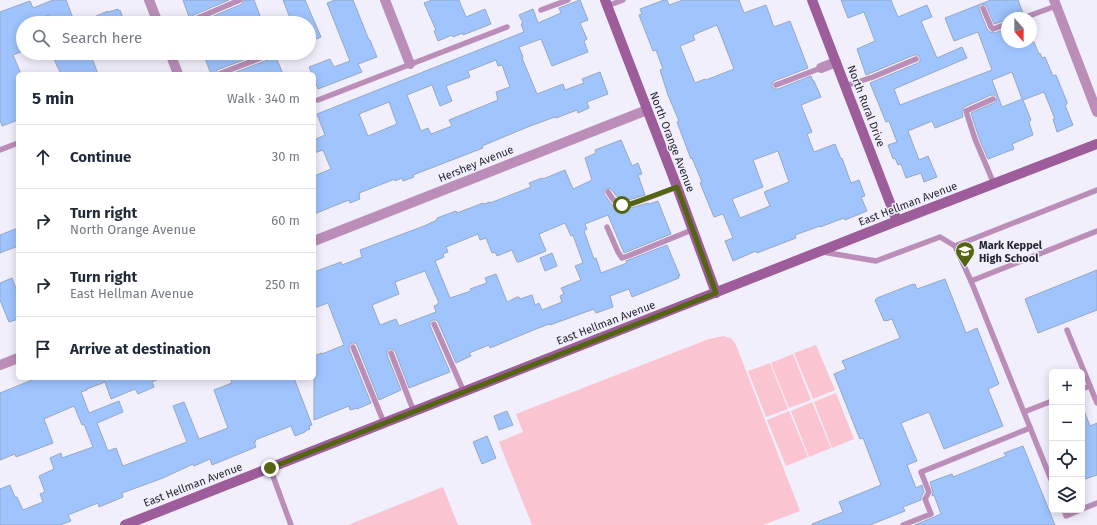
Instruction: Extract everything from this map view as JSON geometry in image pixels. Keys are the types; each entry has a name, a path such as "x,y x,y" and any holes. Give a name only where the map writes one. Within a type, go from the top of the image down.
{"street":[{"path":"148,0 155,16"},
{"path":"385,0 410,64"},
{"name":"North Rural Drive","path":"812,0 897,221"},
{"name":"North Orange Avenue","path":"606,3 716,293"},
{"path":"1055,3 1097,112"},
{"path":"173,60 177,72"},
{"path":"821,68 836,62"},
{"name":"Hershey Avenue","path":"316,240 647,110"},
{"name":"East Hellman Avenue","path":"124,525 897,221 1097,144"},
{"path":"0,365 16,359"}],"lane":[{"path":"202,16 240,0"},
{"path":"541,10 568,0"},
{"path":"606,3 623,0"},
{"path":"1036,12 1055,3"},
{"path":"983,8 990,27 993,29 1001,26"},
{"path":"318,100 507,27"},
{"path":"845,86 873,77 916,59"},
{"path":"224,72 255,60"},
{"path":"776,85 821,68"},
{"path":"993,99 966,111 975,139 994,184"},
{"path":"0,150 16,144"},
{"path":"608,192 614,202 622,205 631,204 677,187"},
{"path":"955,246 1097,190"},
{"path":"607,227 622,258 692,230"},
{"path":"971,281 1097,231"},
{"path":"821,251 876,261 940,237 955,246 971,281 1050,477"},
{"path":"434,324 464,392"},
{"path":"1067,330 1097,403"},
{"path":"352,347 384,423"},
{"path":"391,354 414,412"},
{"path":"1085,388 1090,386"},
{"path":"1024,412 1049,402"},
{"path":"903,525 931,514 925,499 929,492 920,472 1030,428"},
{"path":"270,468 291,525"},
{"path":"1085,508 1097,503"},
{"path":"1065,513 1066,516 1074,513"}],"shaded area":[{"path":"724,336 732,339 736,345 800,511 763,525 532,525 499,442 523,432 516,414 709,339"},
{"path":"816,345 835,390 813,399 794,353"},
{"path":"793,354 811,400 789,408 771,363"},
{"path":"770,363 788,409 766,417 748,371"},
{"path":"836,393 854,439 832,448 814,402"},
{"path":"812,402 831,448 809,457 791,411"},
{"path":"789,411 808,457 786,466 767,420"},
{"path":"443,487 458,525 348,525"}],"building":[{"path":"53,0 66,0 72,16 16,16 16,54 13,55 20,72 16,72 16,121 2,126 0,120 0,12 30,1 33,8"},
{"path":"183,0 229,0 191,16 189,16"},
{"path":"244,0 254,0 260,16 214,16 242,4"},
{"path":"283,0 305,0 312,16 289,16"},
{"path":"335,0 353,0 377,57 358,64 362,72 318,89 316,84 316,72 311,72 309,67 330,59 334,67 350,61 327,3"},
{"path":"432,0 459,0 466,17 485,9 491,24 463,35 463,33 453,37 452,35 438,41 434,31 436,30 424,3"},
{"path":"580,0 588,20 580,23 587,39 584,41 588,52 552,66 541,39 519,47 537,94 563,84 565,90 584,83 582,79 600,72 608,94 587,102 589,108 578,113 577,110 530,126 482,146 483,148 413,175 414,177 403,181 402,178 395,181 395,179 359,193 360,199 350,203 349,200 316,213 316,175 331,169 323,150 316,152 316,139 325,135 317,114 524,32 521,24 523,23 519,15 533,9 538,23 561,13 559,8","holes":["496,60 498,66 502,65 510,87 496,92 498,100 449,120 452,126 431,134 428,128 421,131 407,95 432,85 440,106 452,101 446,86 470,77 468,71","389,102 397,124 368,136 359,114"]},
{"path":"664,0 667,0 669,5 683,0 739,0 744,13 766,5 774,27 790,21 808,68 774,81 772,87 778,89 811,76 821,97 801,105 812,132 807,134 814,152 835,144 851,183 859,180 865,196 861,197 867,211 845,220 844,218 795,235 796,238 757,253 756,251 733,261 725,241 733,238 723,214 714,217 700,183 702,182 692,158 691,159 677,122 679,121 668,95 660,70 663,69 656,50 653,51 639,15 642,14 640,9","holes":["717,25 734,69 695,83 680,46 695,40 693,35","778,151 789,182 764,192 770,206 740,218 732,199 763,187 753,160"]},
{"path":"841,0 891,0 898,17 927,5 932,17 921,21 937,58 962,47 967,58 894,89 900,105 992,70 978,32 954,41 945,18 991,0 1018,0 1023,12 1001,12 1001,22 994,24 986,5 981,4 979,9 987,29 994,33 1001,31 1001,48 1036,48 1042,58 1045,57 1053,76 1056,75 1067,102 1065,105 1073,125 1057,132 1053,119 1055,119 1044,92 1023,100 1031,120 1029,122 1033,135 1012,144 1014,149 988,159 971,113 996,102 997,97 991,95 964,107 962,111 963,117 935,128 932,121 908,131 919,160 928,156 937,177 924,182 921,173 906,178 901,164 898,165 895,158 893,159 888,145 897,142 889,121 886,122 870,83 918,63 920,58 918,55 914,55 866,75 857,49 875,41 864,12 848,18","holes":["1012,72 1022,99 1002,107 992,80"]},
{"path":"118,9 122,16 96,16"},
{"path":"316,25 321,37 316,39"},
{"path":"54,60 93,60 97,72 60,72"},
{"path":"206,60 243,60 217,70 216,72 210,72"},
{"path":"268,60 277,60 282,72 236,72"},
{"path":"621,140 632,166 638,163 642,174 638,175 645,195 623,201 618,198 611,189 608,188 604,190 604,194 612,205 622,209 658,201 671,234 624,253 608,215 585,224 587,229 584,231 594,259 596,258 601,273 627,263 626,261 667,245 680,276 678,276 679,278 632,297 629,289 610,296 613,307 596,313 594,309 550,325 549,324 490,348 489,345 469,353 471,356 456,363 438,322 433,320 430,322 430,326 450,372 409,388 395,351 389,349 387,355 401,390 379,400 357,345 352,343 349,345 349,349 371,403 357,409 350,410 349,406 314,420 314,380 316,380 316,355 344,345 328,303 316,307 316,271 341,262 342,265 362,257 360,250 424,226 437,220 437,218 456,211 457,213 483,203 490,203 531,187 529,183 565,170 573,189 592,180 585,158 596,153 595,150","holes":["565,223 571,236 573,235 583,263 575,266 581,280 561,288 564,294 560,296 562,302 542,310 539,303 535,305 532,295 520,299 517,297 507,302 496,274 485,278 487,283 470,289 471,291 450,298 435,261 444,257 443,254 448,252 446,247 478,234 480,240 486,238 492,253 495,252 497,256 512,250 517,262 546,251 539,234","425,271 439,303 434,306 436,312 399,326 396,319 380,325 372,305 399,294 395,282"]},
{"path":"16,229 16,247 0,253 0,235"},
{"path":"552,253 557,266 545,271 540,258"},
{"path":"1097,270 1097,310 1038,333 1025,299"},
{"path":"12,278 16,289 16,320 9,322 0,300 0,283"},
{"path":"945,279 966,333 977,328 999,384 988,389 1003,426 944,449 929,412 901,423 917,461 907,465 916,488 922,485 924,492 921,500 903,507 905,511 870,525 812,525 843,512 839,502 881,485 863,438 860,439 834,374 846,369 842,361 900,338 892,319 884,321 875,300 877,298 913,284 915,284 917,289"},
{"path":"32,380 156,380 152,382 154,387 138,394 135,389 111,399 105,382 81,392 89,413 119,401 123,412 97,423 108,451 116,448 123,466 187,442 173,406 184,402 199,439 228,428 214,390 232,383 231,380 295,380 312,425 309,426 310,429 295,436 291,426 255,440 256,442 254,442 256,447 212,465 210,459 194,466 193,464 163,478 122,493 123,497 99,507 98,503 68,515 71,521 60,525 0,525 0,489 10,485 23,510 43,502 40,494 45,492 39,476 54,469 50,458 61,453 62,458 93,447 84,424 82,425 74,406 44,419 53,443 16,457 15,454 0,460 0,393"},
{"path":"507,411 513,425 499,430 494,416"},
{"path":"1085,413 1090,426 1097,423 1097,475 1085,479"},
{"path":"487,436 496,458 482,464 473,442"},
{"path":"1023,446 1055,525 915,525 941,514 934,495 932,496 933,492 930,482 952,474 953,477 1006,456 1004,453"}],"place":[{"name":"Mark Keppel High School","path":"965,268"}],"route":[{"path":"270,468 716,293 677,187 631,204 622,205"}]}
